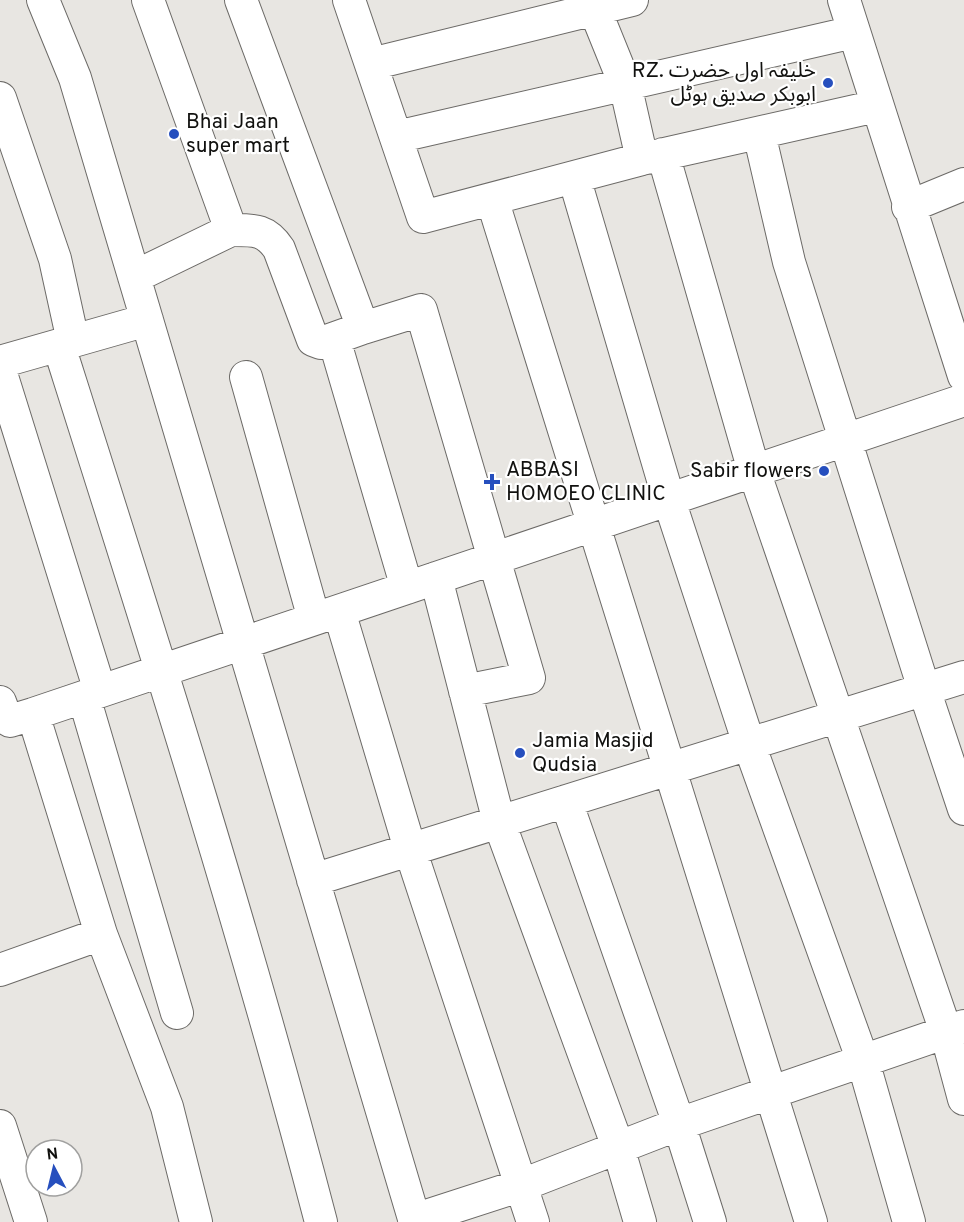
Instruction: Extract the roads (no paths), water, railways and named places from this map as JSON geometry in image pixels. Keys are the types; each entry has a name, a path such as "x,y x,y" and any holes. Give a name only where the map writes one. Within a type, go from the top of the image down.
{"street":[{"path":"43,0 75,78 415,1221 522,1185 679,1124 955,1029"},
{"path":"148,0 231,230"},
{"path":"242,0 363,328"},
{"path":"350,0 423,217 652,156 877,106"},
{"path":"371,64 593,5 632,0"},
{"path":"844,0 908,207 963,366"},
{"path":"593,5 652,156 754,471 839,716 955,1029 964,1099"},
{"path":"396,137 854,32"},
{"path":"0,98 55,259 66,343 280,1065 321,1222"},
{"path":"759,133 789,262 844,440 964,809"},
{"path":"574,177 669,500 749,744 863,1061 909,1222"},
{"path":"908,207 964,184"},
{"path":"492,200 811,1222"},
{"path":"134,278 231,230 258,229 272,238 279,249 313,340 321,343 421,310 529,678 465,691"},
{"path":"0,362 147,320"},
{"path":"334,339 406,588"},
{"path":"0,370 92,694 177,1013"},
{"path":"246,377 410,849 533,1222"},
{"path":"0,702 6,718 10,721 33,714 964,400"},
{"path":"436,578 499,822 618,1148 640,1222"},
{"path":"313,880 964,677"},
{"path":"33,714 101,934 167,1107 196,1222"},
{"path":"566,801 679,1124 710,1222"},
{"path":"0,970 101,934"},
{"path":"0,1126 31,1222"}],"place":[{"name":"RZ. خلیفہ اول حضرت ابوبکر صدیق ہوٹل","path":"828,83"},
{"name":"Bhai Jaan super mart","path":"174,134"},
{"name":"Sabir flowers","path":"824,471"},
{"name":"ABBASI HOMOEO CLINIC","path":"492,482"},
{"name":"Jamia Masjid Qudsia","path":"520,753"}]}
